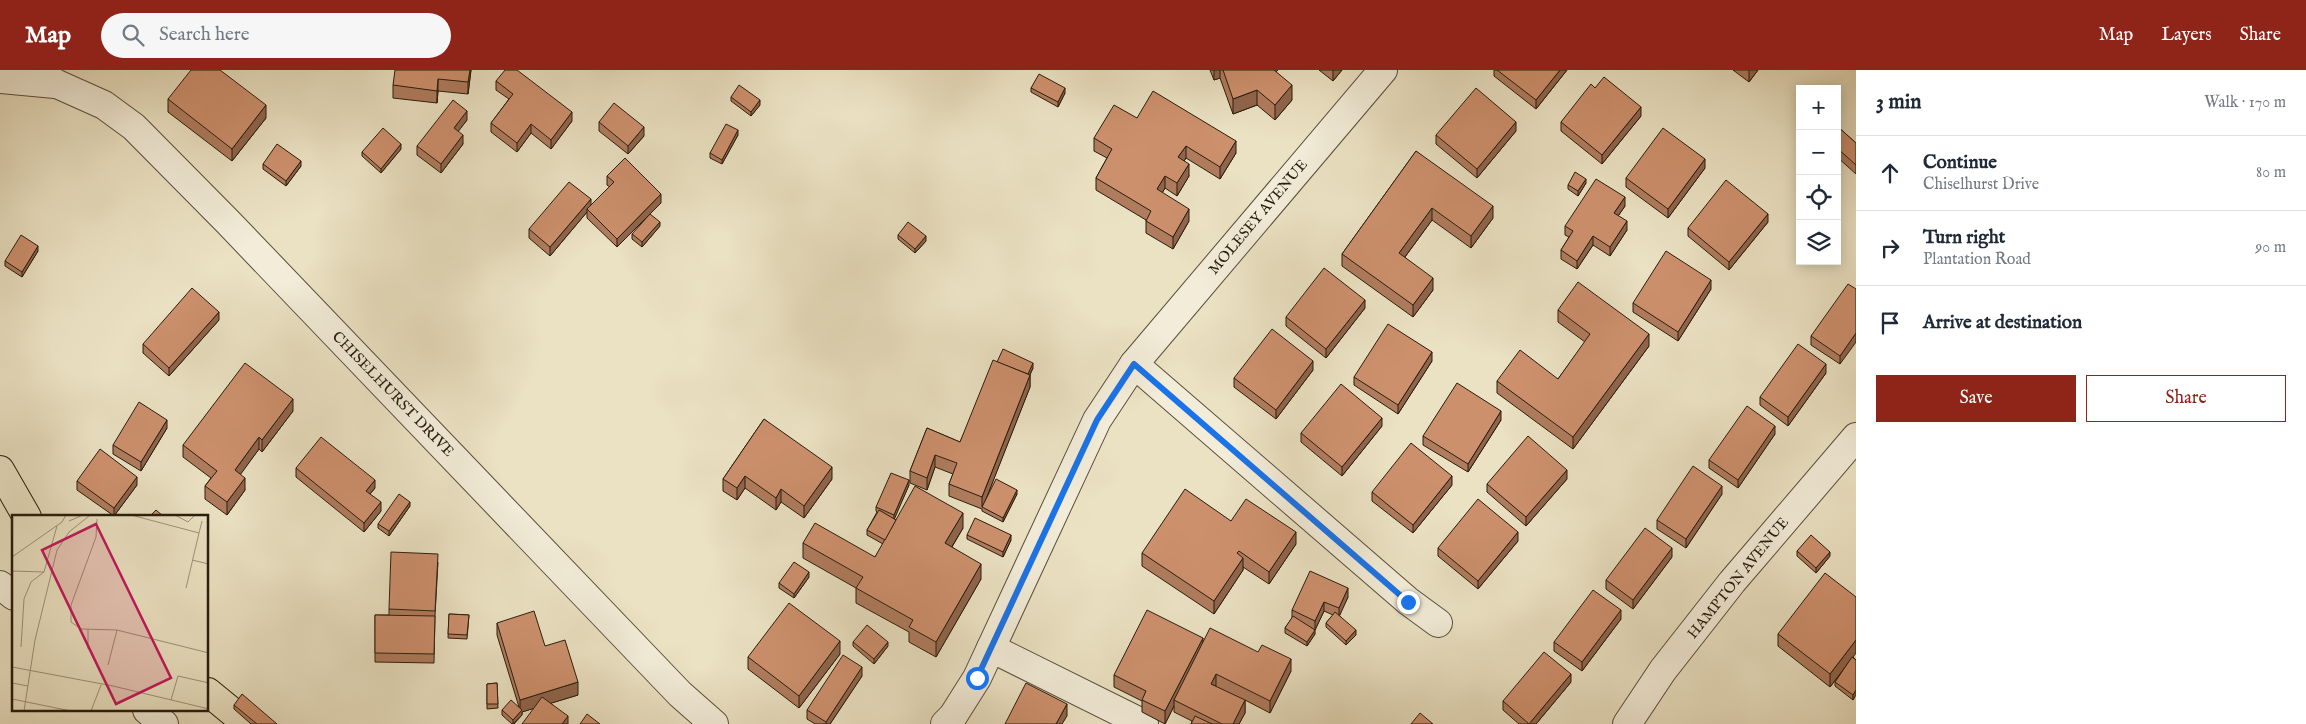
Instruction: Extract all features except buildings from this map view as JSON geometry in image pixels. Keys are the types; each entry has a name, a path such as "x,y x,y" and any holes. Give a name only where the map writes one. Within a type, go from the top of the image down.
{"main road":[{"path":"0,470 25,515"},
{"path":"209,693 247,724"}],"street":[{"name":"MOLESEY AVENUE","path":"1134,364 1383,70"},
{"name":"CHISELHURST DRIVE","path":"0,78 45,77 104,105 140,133 680,694 714,724"},
{"path":"945,724 953,716 977,678 1097,420 1134,364 1408,602 1438,623"},
{"name":"HAMPTON AVENUE","path":"1627,724 1663,670 1732,582 1856,437"},
{"path":"0,585 12,594"},
{"path":"991,648 1144,724"},
{"path":"149,712 164,724"}],"route":[{"path":"977,678 1097,420 1134,364 1408,602"}]}
